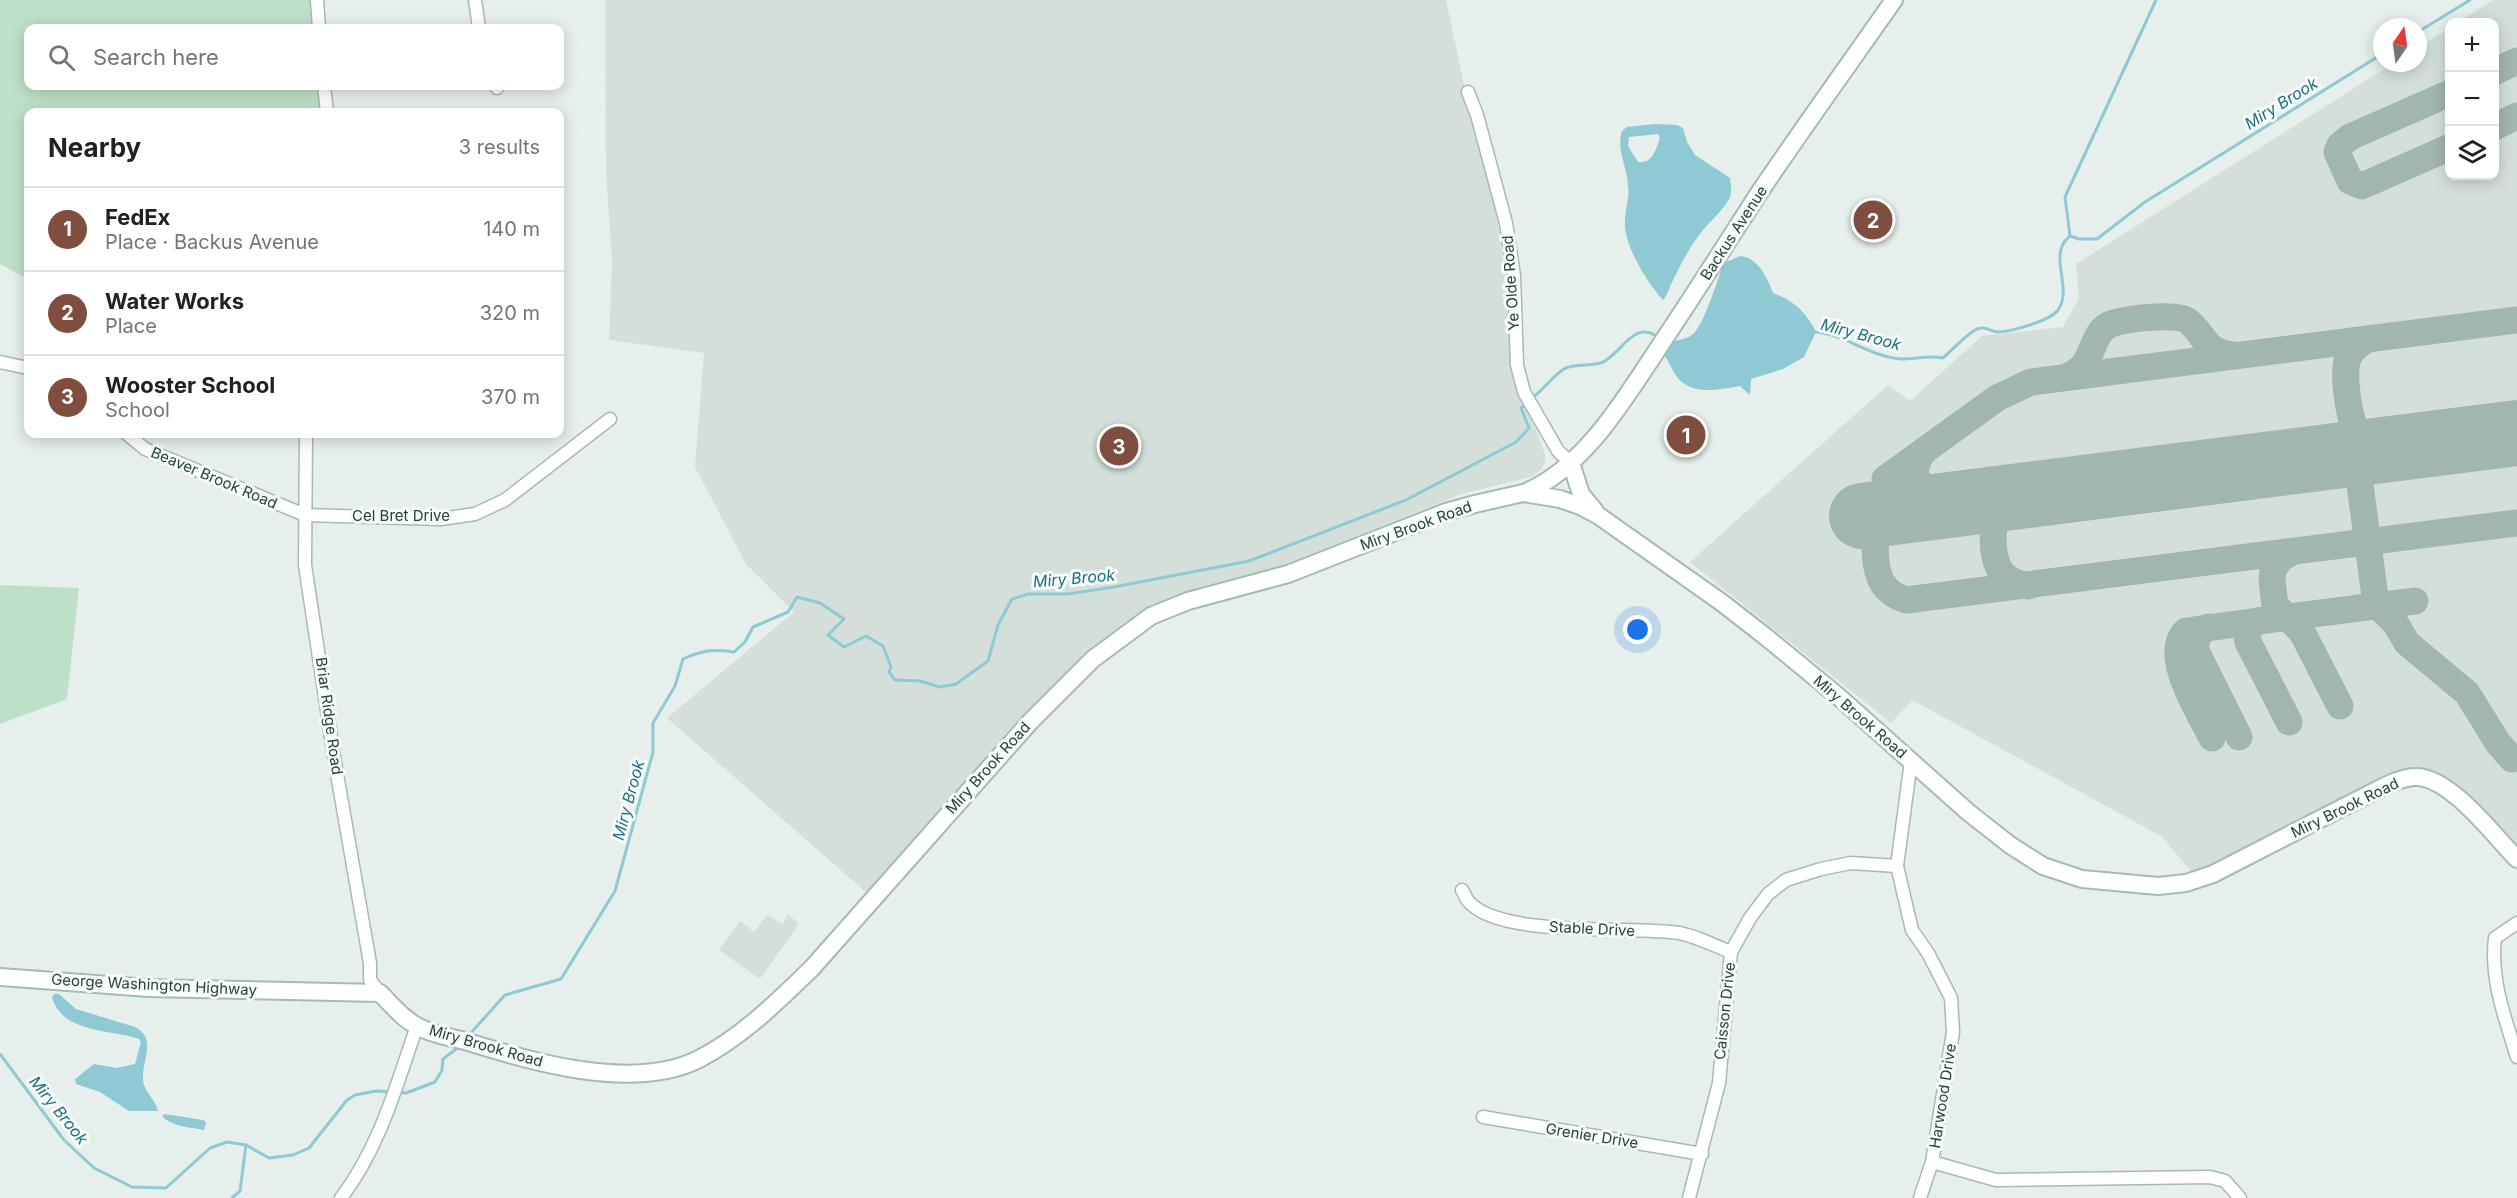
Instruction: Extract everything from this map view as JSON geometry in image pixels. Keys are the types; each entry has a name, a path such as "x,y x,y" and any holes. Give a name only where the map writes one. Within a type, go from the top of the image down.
{"main road":[{"name":"Backus Avenue","path":"1523,493 1541,486 1570,464 1605,424 1663,341 1760,192 1894,0"},
{"path":"1570,464 1581,494 1599,516"},
{"name":"Miry Brook Road","path":"380,993 417,1026 528,1060 620,1074 662,1072 699,1059 734,1036 776,1003 812,968 1030,722 1093,659 1118,638 1151,616 1188,601 1287,574 1446,512 1523,493 1560,499 1599,516 1757,630 1839,698 1968,812 2010,845 2043,866 2082,879 2158,886 2186,883 2213,874 2374,790 2416,776 2437,781 2452,791 2517,859"},
{"name":"George Washington Highway","path":"0,976 148,988 380,993"}],"street":[{"path":"317,0 319,24"},
{"path":"475,0 478,24"},
{"path":"324,90 327,108"},
{"name":"Ye Olde Road","path":"1468,92 1477,115 1506,223 1514,276 1517,365 1532,407 1558,452 1570,464"},
{"path":"0,362 24,367"},
{"name":"Cel Bret Drive","path":"305,515 441,519 475,514 505,500 610,418"},
{"name":"Beaver Brook Road","path":"132,438 145,449 305,515"},
{"name":"Briar Ridge Road","path":"306,438 305,565 334,757 370,963 369,980 380,993"},
{"name":"Harwood Drive","path":"1911,761 1897,866 1912,930 1928,953 1951,998 1953,1032 1932,1162 1996,1180 2210,1177 2225,1181 2240,1198"},
{"name":"Caisson Drive","path":"1689,1198 1719,1083 1731,952 1750,918 1768,894 1786,880 1851,863 1897,866"},
{"name":"Stable Drive","path":"1462,890 1469,902 1485,912 1510,921 1550,928 1681,933 1731,952"},
{"path":"2517,922 2495,938 2493,956 2494,974 2517,1057"},
{"path":"342,1198 357,1178 376,1142 391,1106 395,1087 417,1026"},
{"name":"Grenier Drive","path":"1483,1118 1702,1154"},
{"path":"1920,1198 1932,1162"}],"shaded area":[{"path":"605,0 1446,0 1471,118 1492,192 1502,246 1513,382 1539,437 1545,463 1541,470 1530,477 1462,494 1274,569 1186,593 1158,605 1122,626 1092,651 1004,741 867,893 667,718 794,612 746,564 695,467 704,353 609,340 612,263 606,171"},
{"path":"2493,0 2517,0 2517,853 2425,772 2198,879 2161,836 1912,700 1891,723 1690,562 1888,385 1910,401 1982,336 2063,327 2079,298 2076,264 2380,72 2427,72 2427,42 2445,31 2445,180 2499,180 2499,18 2464,18"},
{"path":"788,914 799,924 760,979 719,950 740,921 754,932 767,915 783,924"}],"green space":[{"path":"0,0 311,0 313,24 24,24 24,90 318,90 321,108 24,108 24,277 0,264"},
{"path":"0,585 79,588 67,699 0,724"}],"water":[{"path":"1655,124 1677,125 1683,128 1687,142 1695,155 1730,178 1730,197 1692,246 1663,300 1650,284 1638,263 1625,231 1628,190 1620,138 1622,131 1627,127","holes":["1658,134 1660,138 1653,155 1647,161 1638,162 1628,146 1629,137"]},
{"path":"1740,256 1757,264 1773,293 1799,308 1816,332 1804,357 1783,369 1751,379 1750,395 1740,386 1710,390 1695,389 1676,376 1663,354 1672,341 1687,338 1694,333 1707,310 1724,263"},
{"path":"54,994 59,994 76,1009 135,1027 142,1032 147,1046 144,1085 158,1111 129,1111 100,1092 76,1084 75,1079 94,1064 117,1068 135,1064 141,1042 139,1039 77,1024 58,1010 52,998"},
{"path":"165,1114 203,1120 206,1122 204,1130 166,1120 162,1116"}],"waterway":[{"name":"Miry Brook","path":"2070,236 2065,197 2156,0"},
{"name":"Miry Brook","path":"2427,26 2470,0"},
{"name":"Miry Brook","path":"1815,332 1836,337 1890,357 1943,358 1975,330 1984,328 2003,332 2047,318 2058,310 2062,301 2060,252 2070,236 2079,239 2097,239 2145,202 2373,60"},
{"name":"Miry Brook","path":"1532,398 1564,369 1601,363 1637,334 1651,333 1659,338"},
{"name":"Miry Brook","path":"469,1035 505,995 561,979 615,891 653,752 653,723 675,686 683,659 708,651 734,652 745,642 753,627 788,612 797,597 820,603 844,619 828,635 844,647 866,636 883,646 891,667 889,672 895,680 920,681 940,687 956,684 988,661 998,625 1012,599 1028,594 1068,594 1114,587 1249,561 1406,500 1516,442 1529,428 1521,408 1527,403"},
{"name":"Miry Brook","path":"399,1092 406,1093 435,1082 442,1070 443,1059 459,1047"},
{"name":"Miry Brook","path":"0,1054 64,1140 94,1168 132,1187 166,1188 210,1148 227,1142 246,1145 269,1158 293,1155 309,1148 347,1100 355,1095 376,1091 392,1092"},
{"path":"232,1198 240,1191 246,1145"}],"taxiway":[{"path":"2499,70 2517,61"},
{"path":"2445,95 2350,137 2340,145 2337,152 2350,181 2362,186 2445,149"},
{"path":"2496,126 2517,116"},
{"path":"2068,376 2084,364 2104,328 2111,324 2138,318 2182,318 2188,321 2211,347 2224,354 2234,355"},
{"path":"1885,479 1997,398 2031,382 2517,320"},
{"path":"2368,339 2356,347 2348,358 2346,365 2347,398 2352,421 2359,436 2384,450"},
{"path":"2325,457 2347,439 2352,421"},
{"path":"2384,450 2367,464 2360,485 2376,604 2396,624 2407,643 2467,693 2498,743 2512,759"},
{"path":"1924,451 1918,462 1917,480 1929,493 1957,504"},
{"path":"2023,496 2007,504 2000,512 1993,534 1993,543 1996,560 2003,574 2015,582 2028,586"},
{"path":"1902,511 1880,529 1876,542 1876,557 1878,572 1883,584 1893,594 1906,600 2517,523"},
{"path":"2292,552 2280,559 2273,570 2275,605 2302,632 2340,706"},
{"path":"2289,722 2248,642 2248,632 2253,625 2258,621 2415,601"},
{"path":"2212,738 2185,684 2180,669 2179,641 2186,631 2258,621"},
{"path":"2208,627 2198,635 2195,649 2239,737"}],"runway":[{"path":"1862,516 2517,433"}],"place":[{"name":"Water Works","path":"1873,220"},
{"name":"FedEx","path":"1686,435"},
{"name":"Wooster School","path":"1119,446"}]}
